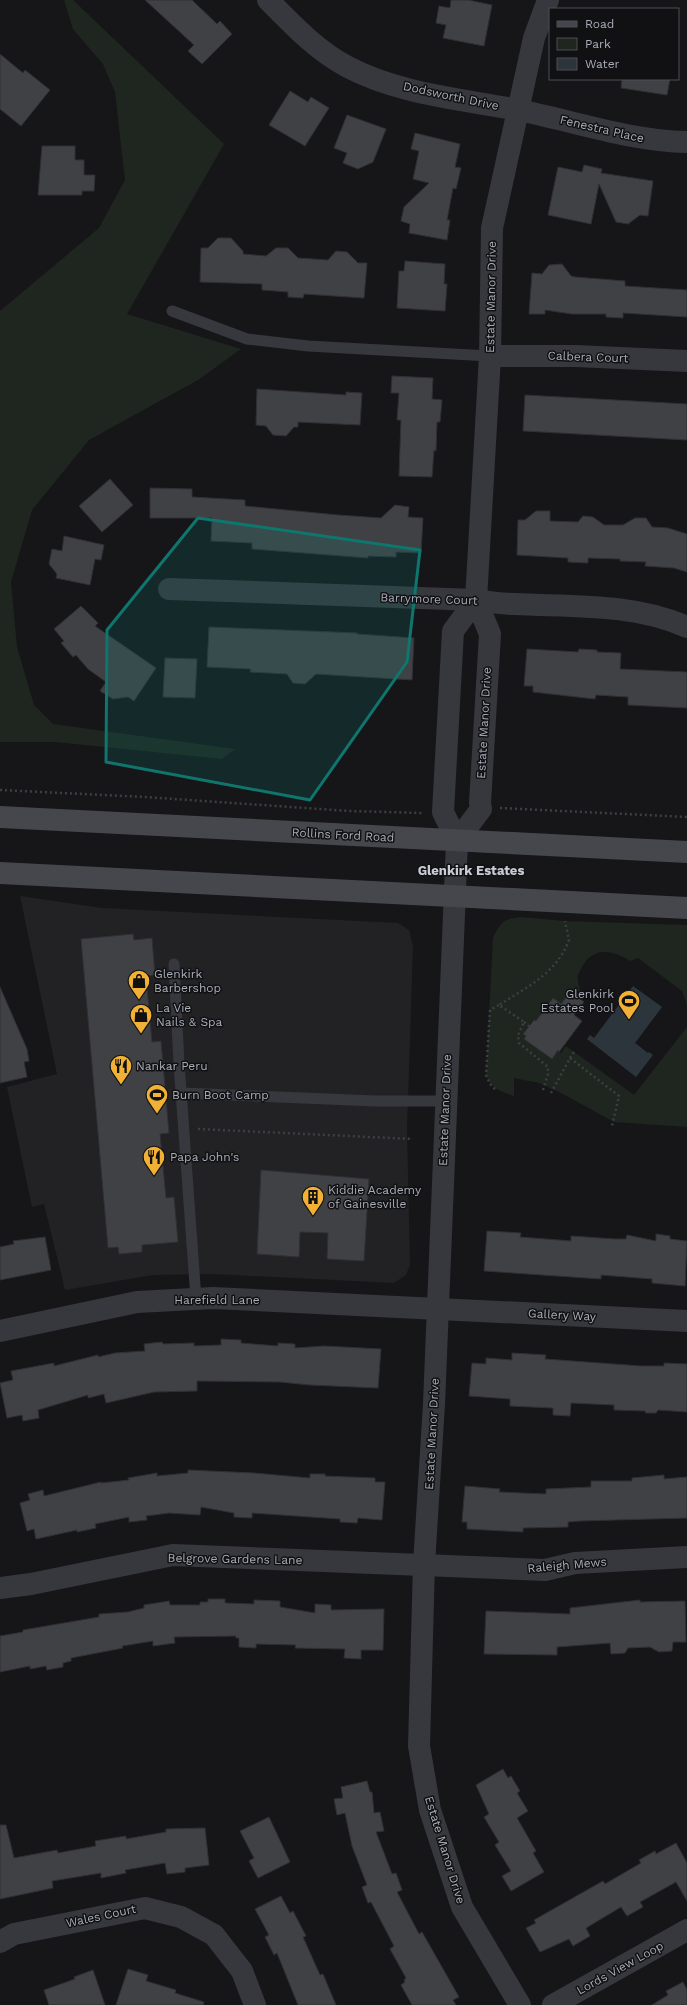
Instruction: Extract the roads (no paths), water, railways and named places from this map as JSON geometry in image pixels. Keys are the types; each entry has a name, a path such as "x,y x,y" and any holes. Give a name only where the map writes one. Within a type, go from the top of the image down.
{"main road":[{"name":"Rollins Ford Road","path":"0,817 687,852"},
{"path":"0,874 687,908"}],"street":[{"name":"Dodsworth Drive","path":"268,0 314,45 346,66 382,81 426,93 519,110"},
{"name":"Estate Manor Drive","path":"457,841 481,809 480,803 490,634 476,600 490,356 492,228 534,38 548,0"},
{"name":"Fenestra Place","path":"519,110 658,142 687,142"},
{"name":"Calbera Court","path":"490,356 576,356 687,361"},
{"name":"Barrymore Court","path":"169,589 476,600 514,604 575,605 634,611 687,627"},
{"name":"Estate Manor Drive","path":"476,600 454,632 443,812 457,841 434,1404 424,1564 419,1746 430,1810 462,1907 520,2005"},
{"name":"Harefield Lane","path":"0,1331 137,1302 196,1298 437,1309"},
{"name":"Gallery Way","path":"437,1309 687,1321"},
{"name":"Belgrove Gardens Lane","path":"0,1588 30,1584 173,1555 424,1564"},
{"name":"Raleigh Mews","path":"424,1564 545,1570 575,1563 687,1557"},
{"name":"Wales Court","path":"0,1942 14,1934 145,1908 181,1917 214,1935 242,1971 255,2005"},
{"name":"Lords View Loop","path":"553,2005 687,1930"}],"lane":[{"path":"172,311 247,340 308,346 490,356"},
{"path":"174,964 181,1093 196,1298"},
{"path":"181,1093 375,1101 446,1101"}],"water":[{"name":"Glenkirk Estates Pool","path":"633,986 662,1007 635,1043 653,1055 636,1077 587,1039 590,1035 594,1038"}],"place":[{"name":"Glenkirk Barbershop","path":"139,1000"},
{"name":"Glenkirk Estates Pool","path":"629,1020"},
{"name":"La Vie Nails & Spa","path":"141,1034"},
{"name":"Nankar Peru","path":"121,1086"},
{"name":"Burn Boot Camp","path":"157,1114"},
{"name":"Papa John's","path":"154,1176"},
{"name":"Kiddie Academy of Gainesville","path":"313,1216"}],"district":[{"name":"Glenkirk Estates","path":"471,870"}]}
